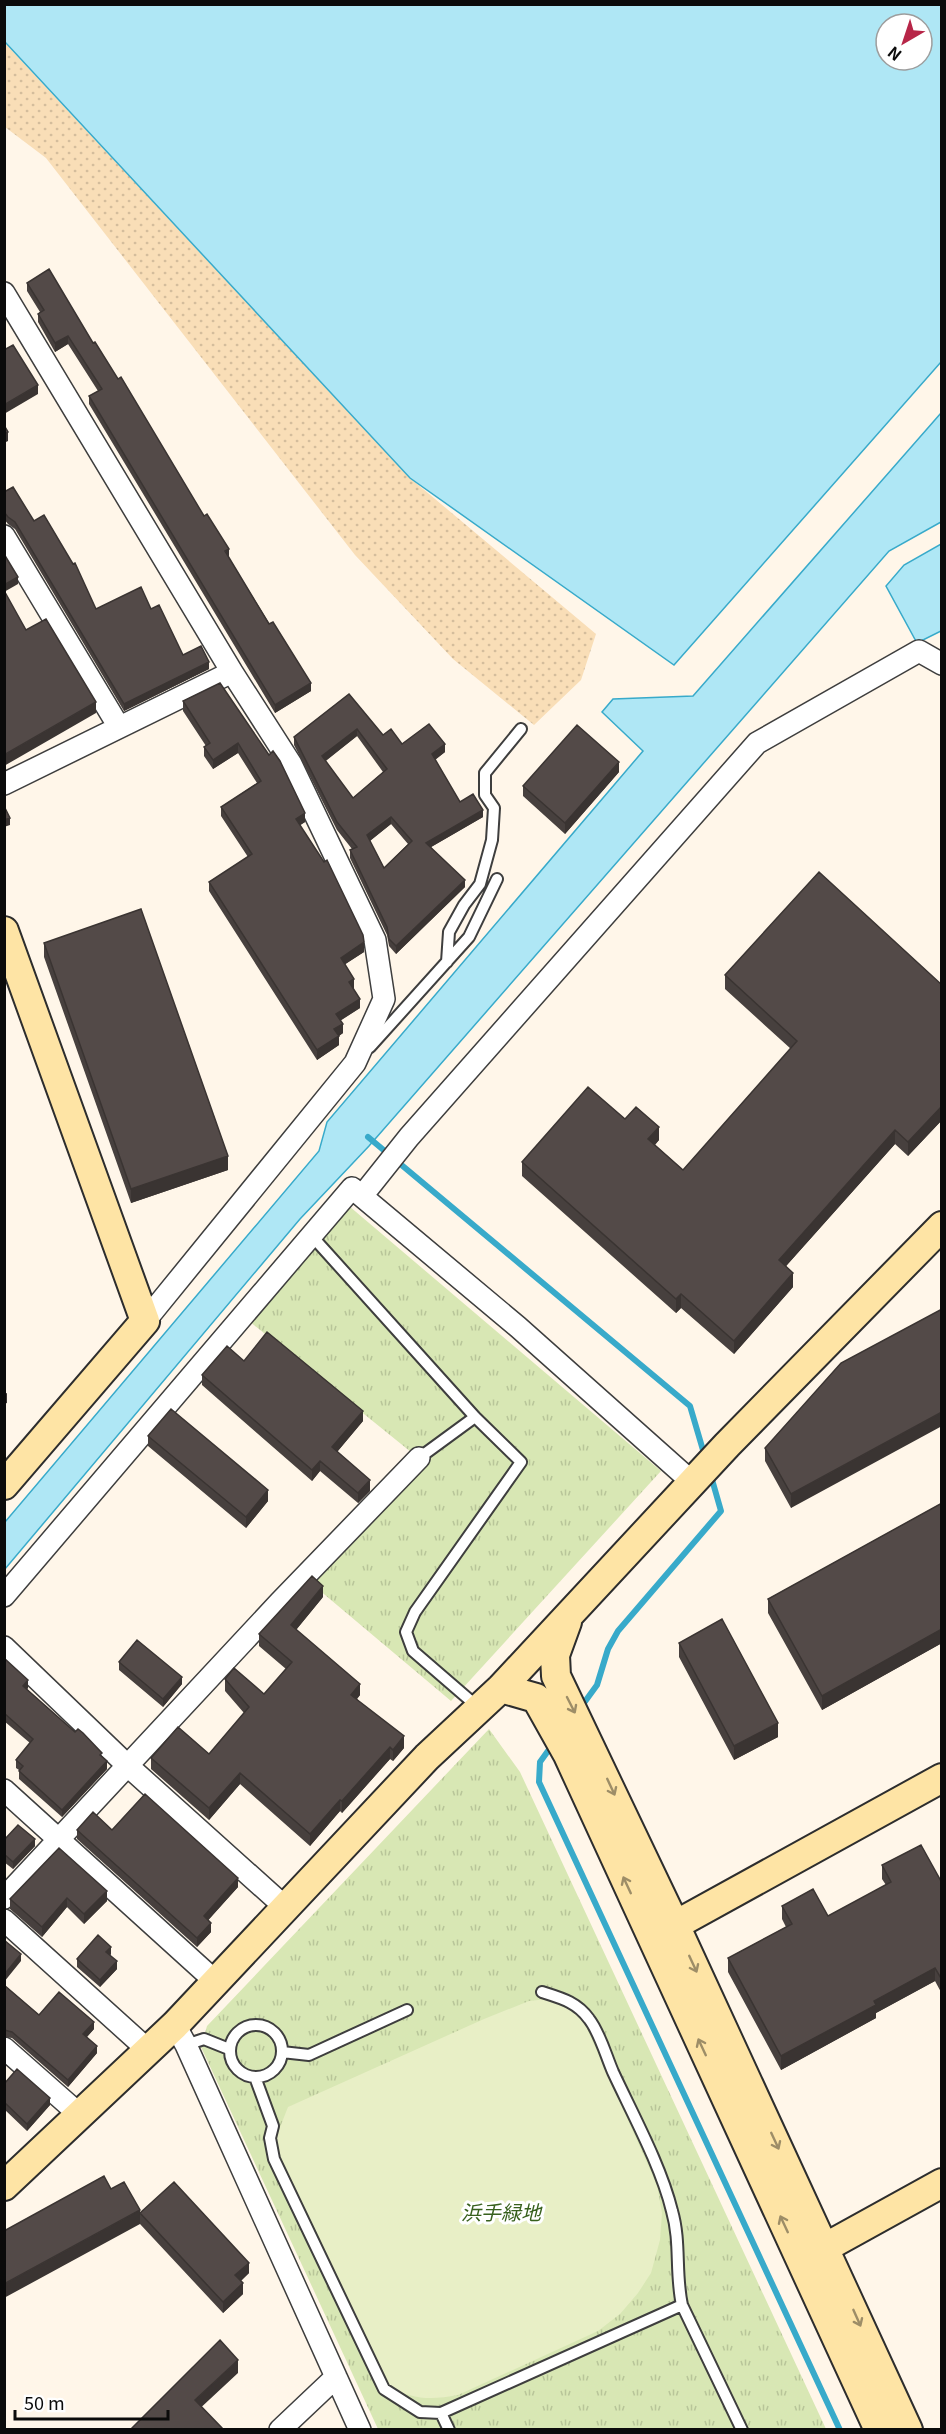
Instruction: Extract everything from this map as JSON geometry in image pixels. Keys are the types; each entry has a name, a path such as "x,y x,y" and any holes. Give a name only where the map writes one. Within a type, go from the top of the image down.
{"street":[{"path":"4,292 232,672 291,764 375,940 384,999 355,1063 146,1321 4,1485"},
{"path":"4,536 119,727"},
{"path":"362,1196 409,1137 757,743 919,651 942,664"},
{"path":"4,784 232,672"},
{"path":"4,931 146,1321"},
{"path":"4,1596 352,1188 518,1328 692,1482"},
{"path":"6,2180 80,2115 148,2050 180,2035 216,1982 427,1757 501,1688 692,1482 942,1226"},
{"path":"4,1898 280,1602 419,1458"},
{"path":"571,1611 555,1655 556,1676 577,1745 813,2254 908,2430"},
{"path":"4,1647 128,1766 286,1908"},
{"path":"525,1662 544,1667 556,1676"},
{"path":"501,1688 536,1698 577,1745"},
{"path":"663,1932 942,1778"},
{"path":"4,1790 216,1982"},
{"path":"4,1920 148,2050"},
{"path":"180,2035 360,2430"},
{"path":"4,2048 80,2115"},
{"path":"813,2254 942,2183"},
{"path":"813,2254 879,2430"},
{"path":"280,2430 336,2377"}],"lane":[{"path":"447,962 449,932 464,905 480,884 492,840 494,808 485,795 485,773 521,729"},
{"path":"355,1063 469,937 497,879"},
{"path":"311,1235 475,1417 521,1462 416,1612 405,1632 413,1652 479,1708"},
{"path":"419,1458 475,1417"},
{"path":"542,1992 570,2001 589,2019 653,2159 672,2210 679,2248 678,2289 682,2305 742,2430"},
{"path":"282,2052 309,2055 407,2010"},
{"path":"249,2026 265,2026 278,2036 282,2052 274,2070 255,2078 242,2073 232,2063 229,2049 236,2034 249,2026"},
{"path":"180,2035 204,2039 229,2049"},
{"path":"255,2078 273,2126 270,2138 274,2159 384,2389 420,2412 441,2413 682,2305"},
{"path":"441,2413 449,2430"}],"sand":[{"path":"4,42 410,478 596,634 581,680 534,725 453,659 355,555 46,158 5,127"}],"green space":[{"path":"349,1206 661,1471 451,1701 312,1584 427,1465 249,1321"},
{"name":"浜手緑地","path":"489,1729 520,1772 826,2429 378,2429 201,2047 207,2026"},
{"path":"547,1999 570,2008 584,2022 657,2185 662,2213 660,2240 651,2273 620,2314 598,2331 458,2395 422,2398 406,2394 389,2386 291,2186 275,2140 288,2107 484,2019 529,2001"}],"water":[{"path":"5,4 941,5 941,362 674,665 410,478 5,42"},
{"path":"941,413 941,522 889,551 369,1146 300,1219 5,1569 5,1522 319,1151 327,1122 643,751 602,712 613,699 693,696"},
{"path":"941,544 941,631 917,643 886,586 904,565"}],"building":[{"path":"49,269 93,343 95,342 118,379 121,377 204,516 207,514 229,549 225,551 269,624 273,622 311,683 275,705 89,396 102,389 68,336 55,343 38,314 44,310 27,283"},
{"path":"13,345 38,385 4,405 4,350"},
{"path":"13,487 34,521 44,515 73,564 75,563 96,609 141,587 151,609 159,605 183,655 201,646 209,662 124,704 15,522 4,512 4,492"},
{"path":"4,554 18,577 4,585"},
{"path":"6,594 26,630 46,619 96,702 4,755 4,595"},
{"path":"220,683 269,755 273,751 280,761 305,813 296,819 324,862 327,860 363,935 364,942 341,958 354,979 349,982 360,999 336,1014 343,1024 334,1029 339,1036 317,1050 209,882 252,854 221,807 261,781 238,743 213,760 204,747 210,743 183,701"},
{"path":"349,694 383,735 391,729 402,744 429,724 445,744 432,754 460,802 473,794 483,810 426,843 465,880 396,946 389,939 387,927 350,850 357,847 337,822 294,737","holes":["357,729 387,769 353,798 322,756","391,817 412,841 384,868 367,835"]},
{"path":"577,725 619,762 565,823 523,786"},
{"path":"4,806 10,818 4,820"},
{"path":"819,872 942,985 942,1106 908,1142 895,1130 779,1260 793,1273 734,1341 681,1294 676,1299 522,1162 588,1087 625,1119 636,1107 659,1127 648,1139 683,1170 797,1041 725,975"},
{"path":"141,909 228,1156 131,1189 44,943"},
{"path":"942,1309 942,1412 791,1494 765,1448 841,1363"},
{"path":"267,1332 363,1411 332,1447 370,1480 358,1493 320,1461 312,1470 202,1375 227,1346 244,1361"},
{"path":"171,1409 268,1490 246,1517 148,1436"},
{"path":"942,1503 942,1629 822,1696 768,1599"},
{"path":"312,1576 323,1586 291,1625 360,1684 351,1695 404,1736 393,1750 390,1747 310,1834 240,1773 209,1808 151,1758 178,1727 209,1754 249,1707 225,1679 234,1668 264,1694 292,1662 259,1634"},
{"path":"722,1619 778,1723 734,1746 679,1643"},
{"path":"137,1640 182,1677 163,1699 119,1662"},
{"path":"4,1658 28,1680 23,1686 75,1732 78,1729 83,1733 107,1761 62,1810 19,1771 23,1766 16,1760 33,1739 4,1713"},
{"path":"145,1794 238,1878 204,1916 211,1923 197,1938 77,1830 93,1812 112,1830"},
{"path":"18,1825 35,1839 13,1862 4,1854 4,1840"},
{"path":"921,1845 942,1883 942,1980 935,1968 874,2001 876,2005 781,2056 728,1958 792,1924 782,1906 813,1889 828,1916 891,1882 882,1865"},
{"path":"59,1848 107,1891 84,1914 67,1898 42,1927 10,1899"},
{"path":"98,1935 111,1947 106,1952 117,1961 100,1980 77,1959"},
{"path":"4,1940 21,1954 4,1975"},
{"path":"4,1985 39,2015 59,1992 94,2022 83,2034 97,2046 68,2080 12,2032 4,2030"},
{"path":"17,2069 50,2098 27,2124 4,2102 4,2084"},
{"path":"104,2176 111,2189 124,2182 140,2210 4,2284 4,2231"},
{"path":"174,2182 249,2263 235,2275 243,2283 223,2302 140,2213"},
{"path":"220,2340 238,2360 195,2400 222,2428 221,2430 130,2430"}],"waterway":[{"path":"368,1137 690,1406 705,1457"},
{"path":"581,1707 597,1685 608,1649 618,1631 721,1511 711,1476"},
{"path":"553,1744 540,1762 539,1782 840,2430"}]}
